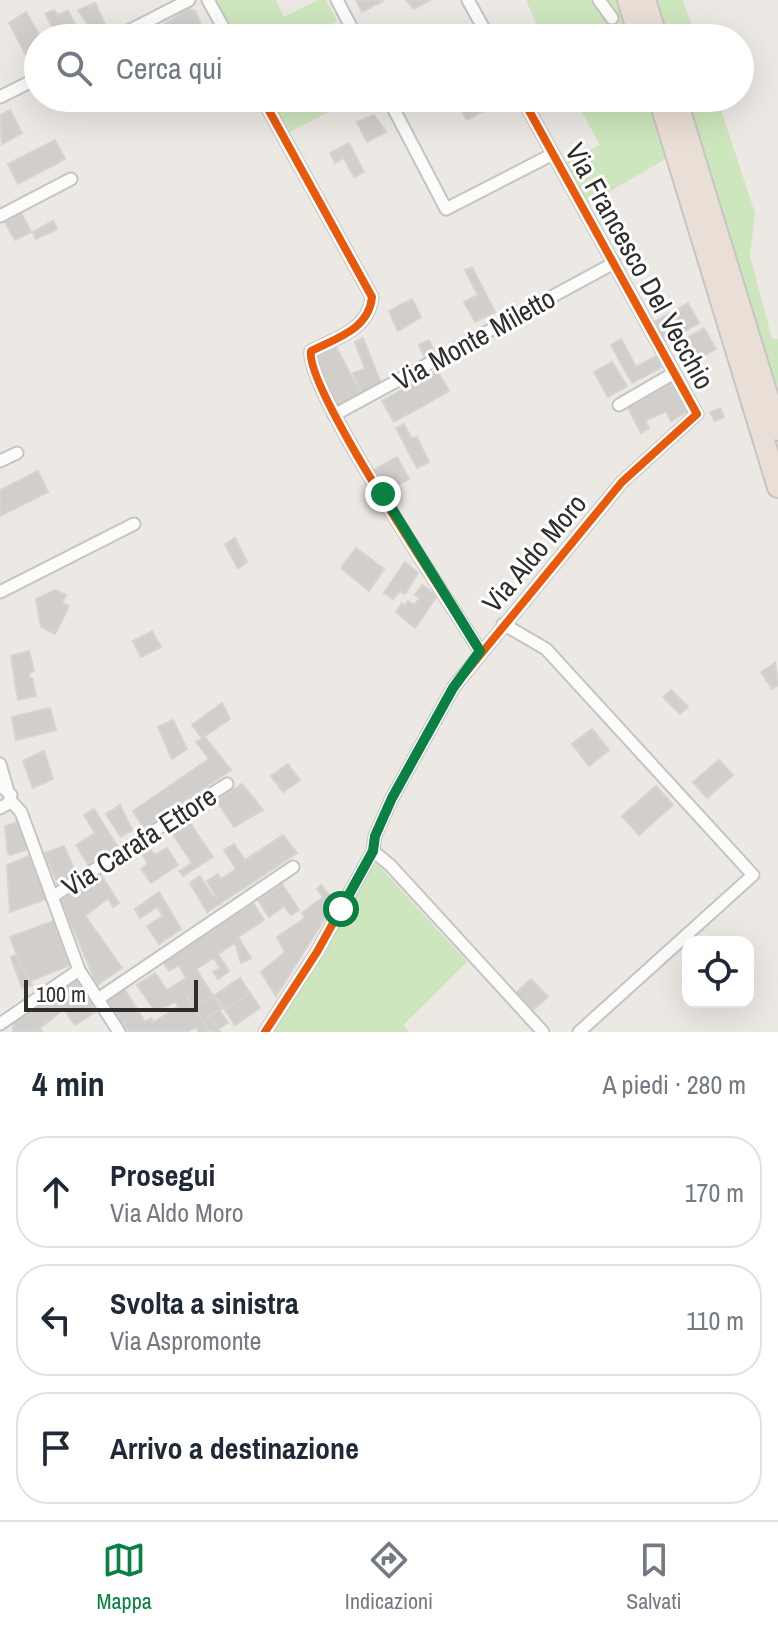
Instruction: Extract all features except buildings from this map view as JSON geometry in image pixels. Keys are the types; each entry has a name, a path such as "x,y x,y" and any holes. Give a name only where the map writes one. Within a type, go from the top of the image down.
{"highway":[{"path":"628,0 636,24"},
{"path":"645,0 653,24"},
{"path":"672,112 778,430"},
{"path":"672,112 778,487"}],"street":[{"path":"142,24 189,0"},
{"path":"208,0 221,24"},
{"path":"337,0 350,24"},
{"path":"468,0 481,24"},
{"path":"599,0 612,18"},
{"path":"0,97 24,85"},
{"path":"270,112 372,297 371,312 353,330 311,351 309,361 334,415 480,651"},
{"path":"395,112 446,209 553,154"},
{"name":"Via Francesco Del Vecchio","path":"530,112 697,414"},
{"path":"0,216 71,179"},
{"name":"Via Monte Miletto","path":"334,415 614,263"},
{"path":"619,405 674,373"},
{"name":"Via Aldo Moro","path":"265,1032 317,952 373,851 375,836 392,798 453,688 480,651 622,482 697,414"},
{"path":"0,461 17,453"},
{"path":"0,592 134,524"},
{"path":"503,624 546,649 753,875 579,1032"},
{"path":"0,764 5,804 21,812 79,970 119,1032"},
{"name":"Via Carafa Ettore","path":"52,897 227,784"},
{"path":"373,851 390,865 543,1032"},
{"path":"98,999 293,867"},
{"path":"0,1024 79,970"}],"green space":[{"path":"214,0 276,0 284,17 318,0 326,0 337,21 331,24 226,24"},
{"path":"526,0 683,0 691,24 536,24"},
{"path":"273,112 329,112 285,134"},
{"path":"582,112 722,112 755,213 750,256 772,339 778,339 778,386 667,158 588,204 564,163 600,145"},
{"path":"371,864 378,865 467,962 403,1025 409,1032 274,1032 325,950"}],"cycle path":[{"path":"270,112 372,297 370,308 358,325 311,351 315,373 354,450 480,651"},
{"path":"265,1032 317,952 373,851 375,836 392,798 453,688 622,482 697,414 530,112"}],"route":[{"path":"341,909 373,851 375,836 392,798 453,688 480,651 383,494"}]}
